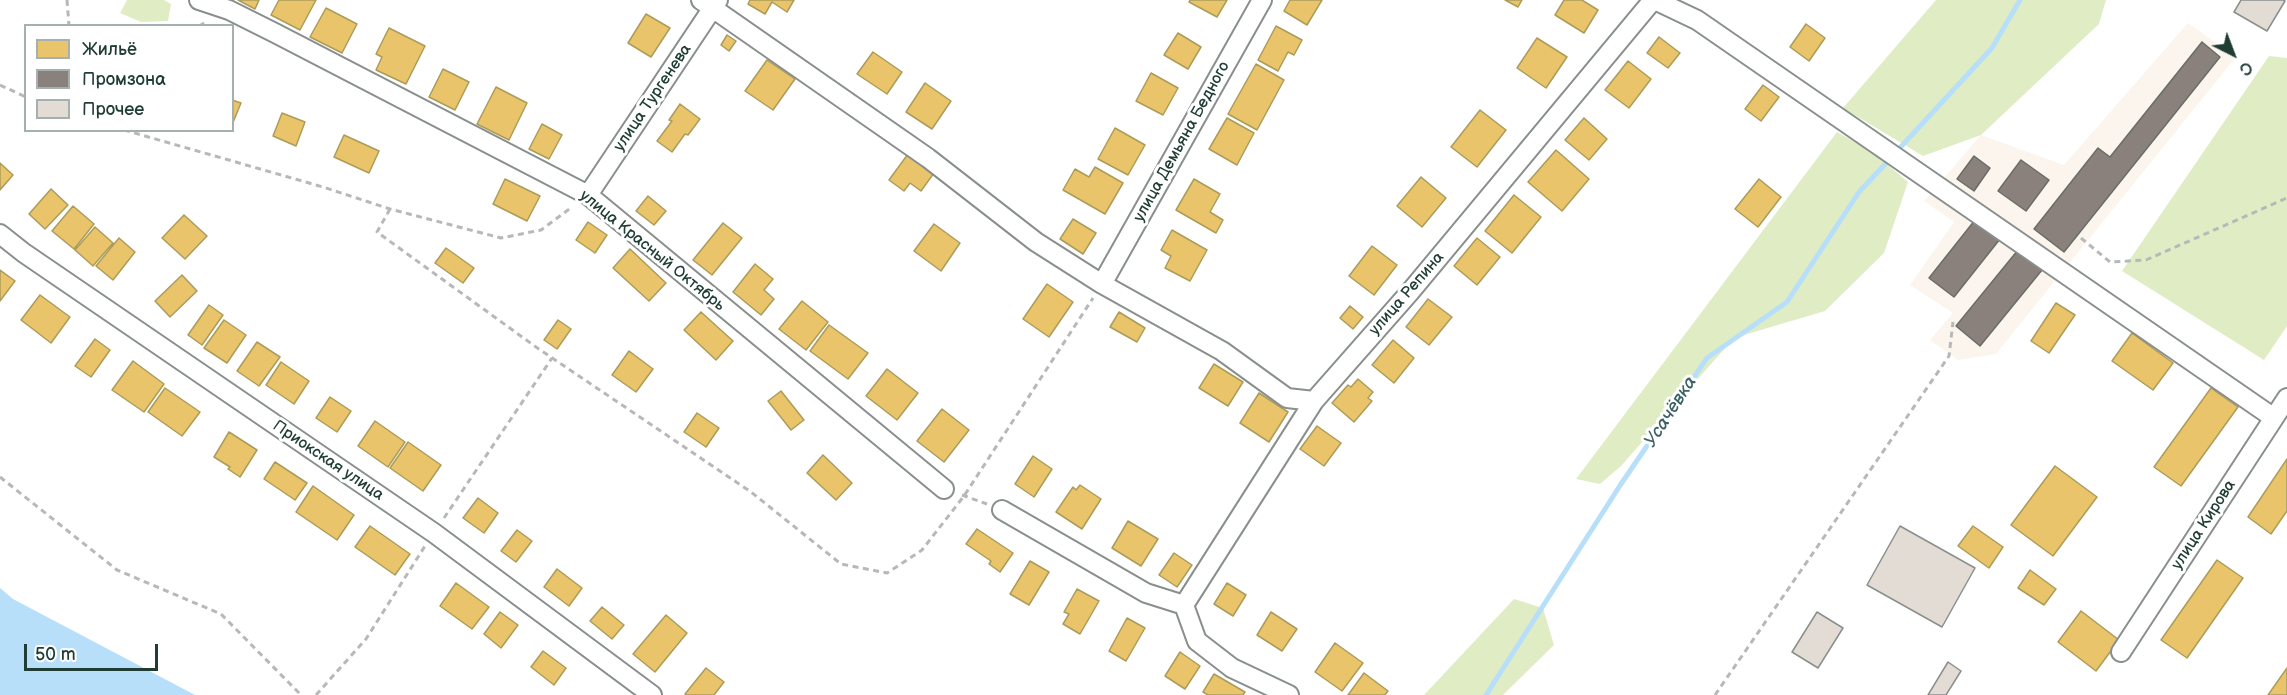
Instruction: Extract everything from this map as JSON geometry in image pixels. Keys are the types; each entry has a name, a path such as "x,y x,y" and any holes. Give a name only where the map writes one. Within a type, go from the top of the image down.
{"street":[{"name":"улица Красный Октябрь","path":"199,0 229,10 275,33 588,195 944,489"},
{"name":"улица Демьяна Бедного","path":"1102,284 1262,0"},
{"path":"1654,0 1697,20 2274,418"},
{"name":"улица Репина","path":"1184,605 1314,400 1410,292 1654,0"},
{"name":"улица Тургенева","path":"588,195 710,2"},
{"path":"710,2 928,159 1036,242 1102,284 1222,351 1287,398 1314,400"},
{"name":"Приокская улица","path":"0,234 24,254 434,533 652,695"},
{"name":"улица Кирова","path":"2121,652 2287,398"},
{"path":"1002,510 1146,593 1184,605 1197,642 1232,668 1289,695"}],"path":[{"path":"67,0 69,24"},
{"path":"0,85 24,96"},
{"path":"131,132 323,187 390,209 501,238 541,230 588,195"},
{"path":"2081,238 2110,262 2146,260 2287,198"},
{"path":"390,209 377,232 536,347 751,492 841,564 887,573 922,550 964,496 1102,284"},
{"path":"1715,695 1949,356 1953,322"},
{"path":"0,477 117,570 221,614 301,695"},
{"path":"944,489 1002,510"}],"shaded area":[{"path":"2188,23 2236,57 1996,354 1958,360 1930,340 1953,313 1910,285 1954,222 1924,201 1981,135 2064,165"}],"green space":[{"path":"127,0 164,0 171,4 168,21 141,22 120,13"},
{"path":"1936,0 2106,0 2099,24 1981,135 1923,156 1843,108"},
{"path":"2269,56 2287,58 2287,326 2264,360 2122,271"},
{"path":"1837,132 1871,151 1908,182 1884,253 1825,311 1734,338 1621,466 1600,484 1576,479"},
{"path":"1514,599 1543,608 1554,645 1503,695 1424,695"}],"water":[{"path":"0,588 13,599 195,695 0,695"}],"building: Жильё":[{"path":"238,0 259,0 255,9"},
{"path":"279,0 316,0 300,30 271,15"},
{"path":"750,0 794,0 787,12 772,2 765,14 748,4"},
{"path":"1190,0 1227,0 1217,17 1189,2"},
{"path":"1290,0 1322,0 1307,25 1284,11"},
{"path":"1505,0 1522,0 1518,7"},
{"path":"1564,0 1582,0 1598,10 1584,33 1555,15"},
{"path":"326,8 357,24 342,53 310,37"},
{"path":"646,14 670,28 651,57 628,43"},
{"path":"1806,24 1825,38 1809,61 1790,47"},
{"path":"1276,26 1302,40 1294,55 1288,52 1278,71 1258,60"},
{"path":"389,28 425,46 406,84 376,70 382,57 376,54"},
{"path":"1178,33 1201,47 1188,69 1164,55"},
{"path":"727,35 736,41 729,51 721,45"},
{"path":"1659,37 1680,53 1668,68 1647,53"},
{"path":"1537,38 1567,57 1546,88 1517,68"},
{"path":"873,52 902,72 887,94 857,74"},
{"path":"767,60 795,79 773,110 745,91"},
{"path":"1628,61 1651,79 1629,108 1605,90"},
{"path":"1256,64 1284,80 1257,130 1228,114"},
{"path":"443,69 469,82 455,110 429,97"},
{"path":"1151,73 1178,88 1163,115 1136,101"},
{"path":"925,83 951,101 932,129 906,112"},
{"path":"1763,85 1779,97 1761,121 1745,109"},
{"path":"496,87 527,103 509,140 477,124"},
{"path":"234,101 241,103 234,120"},
{"path":"680,104 700,119 672,152 657,141 672,121 669,120"},
{"path":"1480,110 1506,130 1477,167 1451,147"},
{"path":"282,113 305,122 296,146 273,136"},
{"path":"1227,118 1254,133 1237,165 1209,149"},
{"path":"1584,118 1607,139 1589,160 1565,140"},
{"path":"542,124 562,135 549,159 529,149"},
{"path":"1115,128 1145,145 1128,175 1098,159"},
{"path":"344,135 379,151 369,173 334,157"},
{"path":"1556,150 1589,179 1562,211 1528,182"},
{"path":"908,154 934,173 921,191 910,183 904,191 889,180"},
{"path":"0,163 13,175 0,190"},
{"path":"1095,167 1123,183 1105,214 1063,190 1075,169 1089,177"},
{"path":"1421,177 1446,198 1422,227 1397,206"},
{"path":"505,179 540,196 527,221 493,204"},
{"path":"1194,179 1220,194 1210,212 1223,220 1216,233 1176,210"},
{"path":"1759,179 1781,197 1758,227 1735,209"},
{"path":"51,189 68,205 45,229 29,214"},
{"path":"1514,195 1541,217 1512,253 1485,231"},
{"path":"648,196 666,211 654,225 636,211"},
{"path":"73,206 94,224 74,249 52,231"},
{"path":"184,215 207,236 185,259 162,238"},
{"path":"1073,219 1096,233 1083,254 1060,239"},
{"path":"588,222 607,235 595,253 576,240"},
{"path":"723,223 742,238 712,275 693,260"},
{"path":"934,224 960,243 941,271 914,251"},
{"path":"95,227 113,243 93,266 75,250"},
{"path":"1172,230 1207,250 1190,281 1165,268 1171,256 1161,250"},
{"path":"119,238 135,252 113,280 96,266"},
{"path":"1477,238 1500,257 1477,285 1454,266"},
{"path":"1372,246 1397,265 1374,295 1349,276"},
{"path":"446,248 474,268 463,283 435,263"},
{"path":"630,249 666,283 649,301 613,268"},
{"path":"755,264 773,279 764,290 774,299 761,315 733,292"},
{"path":"0,270 15,281 0,301"},
{"path":"182,275 197,291 170,317 155,301"},
{"path":"1047,284 1073,302 1049,337 1023,319"},
{"path":"40,295 70,317 51,343 21,320"},
{"path":"1428,299 1452,317 1429,345 1406,327"},
{"path":"802,301 828,322 806,350 779,329"},
{"path":"2056,303 2075,315 2049,353 2031,341"},
{"path":"209,305 223,315 202,345 188,335"},
{"path":"1350,306 1363,317 1353,329 1340,318"},
{"path":"701,312 733,341 716,360 684,330"},
{"path":"1119,312 1145,328 1137,342 1110,327"},
{"path":"224,320 246,335 227,363 204,348"},
{"path":"558,320 571,329 557,349 544,340"},
{"path":"829,325 868,353 848,379 810,351"},
{"path":"2132,333 2173,363 2153,390 2112,361"},
{"path":"95,339 110,350 91,377 75,366"},
{"path":"1393,340 1414,358 1394,383 1372,365"},
{"path":"257,342 280,357 259,386 237,371"},
{"path":"629,351 653,369 636,392 612,375"},
{"path":"133,361 164,384 144,412 112,390"},
{"path":"281,362 309,381 294,404 266,385"},
{"path":"1214,364 1243,382 1228,406 1199,388"},
{"path":"887,369 918,393 897,420 866,396"},
{"path":"1358,379 1373,392 1368,398 1372,401 1354,422 1332,403 1348,385 1351,387"},
{"path":"165,388 200,412 182,436 148,412"},
{"path":"2211,388 2238,407 2181,486 2154,467"},
{"path":"781,391 804,420 791,430 768,401"},
{"path":"1259,393 1288,412 1269,442 1240,423"},
{"path":"330,397 351,411 337,432 316,418"},
{"path":"942,409 969,430 944,462 917,441"},
{"path":"697,413 719,428 706,447 684,432"},
{"path":"375,421 405,442 388,467 358,446"},
{"path":"1317,426 1341,443 1324,466 1300,449"},
{"path":"229,432 257,450 240,477 228,469 230,467 214,457"},
{"path":"408,442 441,465 423,491 390,468"},
{"path":"823,455 852,483 836,500 807,473"},
{"path":"1033,456 1052,469 1034,497 1015,484"},
{"path":"2287,459 2287,511 2271,534 2248,517"},
{"path":"275,462 307,483 295,500 264,479"},
{"path":"2055,466 2097,497 2053,556 2011,525"},
{"path":"1080,485 1101,499 1082,529 1056,512 1073,487 1076,490"},
{"path":"313,486 354,515 337,540 296,512"},
{"path":"478,498 498,513 484,533 463,518"},
{"path":"1128,521 1158,539 1141,566 1112,548"},
{"path":"370,526 410,554 395,575 355,547"},
{"path":"1973,526 2003,547 1989,568 1958,546"},
{"path":"977,529 1013,553 1000,572 989,564 991,561 966,544"},
{"path":"517,530 532,541 516,562 501,551"},
{"path":"1174,553 1192,565 1177,587 1159,575"},
{"path":"2217,560 2243,578 2187,658 2161,640"},
{"path":"1030,561 1049,572 1029,605 1010,594"},
{"path":"557,569 582,588 569,606 544,587"},
{"path":"2030,570 2056,589 2044,605 2018,588"},
{"path":"456,583 489,607 472,629 440,606"},
{"path":"1227,583 1246,595 1233,616 1214,604"},
{"path":"1077,589 1099,601 1080,634 1063,624 1069,614 1064,612"},
{"path":"602,607 624,625 612,639 590,621"},
{"path":"2081,611 2119,640 2096,671 2058,642"},
{"path":"500,612 518,625 501,648 484,634"},
{"path":"1271,612 1297,629 1282,651 1257,635"},
{"path":"666,615 687,633 655,672 633,654"},
{"path":"1127,618 1145,628 1126,661 1109,651"},
{"path":"1335,643 1363,663 1342,691 1315,672"},
{"path":"543,651 566,668 554,685 531,667"},
{"path":"1180,652 1200,666 1185,689 1165,676"},
{"path":"706,668 724,682 714,695 685,694"},
{"path":"2287,668 2287,695 2268,695"},
{"path":"1364,673 1388,691 1385,695 1348,695"},
{"path":"1214,674 1245,692 1243,695 1208,695 1203,692"}],"building: Промзона":[{"path":"2202,42 2220,57 2064,252 2034,229 2098,148 2110,157"},
{"path":"1974,156 1990,168 1974,191 1957,179"},
{"path":"2021,160 2049,180 2026,211 1998,191"},
{"path":"1975,220 2000,239 1954,297 1929,278"},
{"path":"2018,250 2042,270 1980,346 1956,326"}],"building: Прочее":[{"path":"2241,0 2285,1 2267,31 2234,12"},
{"path":"1900,526 1975,568 1942,627 1867,585"},
{"path":"1817,612 1843,628 1818,668 1792,652"},
{"path":"1948,662 1961,671 1946,695 1928,695"}],"waterway":[{"name":"Усачёвка","path":"1897,151 1992,48 2020,0"},
{"name":"Усачёвка","path":"1486,695 1621,484 1707,358 1787,302 1859,192 1889,160"}]}
